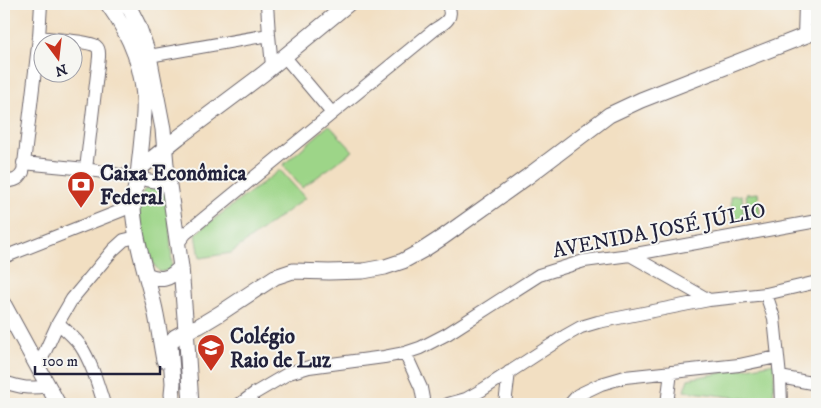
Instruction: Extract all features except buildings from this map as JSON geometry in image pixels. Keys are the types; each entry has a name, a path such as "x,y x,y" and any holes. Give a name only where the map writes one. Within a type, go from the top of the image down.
{"main road":[{"path":"108,4 128,36 140,68 144,112 133,206 137,236 153,303 172,399"},
{"path":"126,4 138,25 149,56 163,129 178,243 190,404"},
{"path":"138,174 165,149 348,4"},
{"path":"172,399 174,384 170,345 172,340 219,314 275,277 293,271 363,271 403,261 451,231 609,115 641,100 811,34"},
{"path":"146,275 163,279 174,275 180,268"},
{"path":"4,305 58,404"}],"street":[{"path":"39,32 41,4"},
{"path":"267,4 272,66"},
{"path":"805,4 811,34"},
{"path":"178,243 186,233 445,23 449,17 449,8"},
{"path":"149,56 269,35"},
{"path":"82,42 96,46 100,57 86,168"},
{"path":"284,56 332,114"},
{"path":"4,180 11,181 20,178 23,172 34,82"},
{"path":"24,163 138,174 169,184"},
{"path":"4,256 133,206"},
{"name":"AVENIDA JOSÉ JÚLIO","path":"240,404 289,372 309,367 384,357 420,348 447,334 539,275 584,261 630,255 817,221"},
{"path":"38,368 58,323 72,299 113,250 124,240 137,236"},
{"path":"630,255 709,300"},
{"path":"448,404 466,399 482,390 581,327 709,300 766,294 817,282"},
{"path":"766,294 774,318 781,404"},
{"path":"58,323 80,345 84,352 104,404"},
{"path":"405,353 421,388 424,404"},
{"path":"574,399 601,384 625,378 739,365 778,357"},
{"path":"504,404 509,372"},
{"path":"667,404 671,372"},
{"path":"780,377 817,384"},
{"path":"4,382 23,388 48,386"}],"green space":[{"path":"329,125 353,151 302,188 283,165"},
{"path":"280,170 305,198 231,253 200,258 196,234"},
{"path":"157,185 167,190 172,264 170,270 160,272 149,253 139,212 143,192 151,186"},
{"path":"758,193 760,216 748,217 746,194"},
{"path":"742,195 744,218 732,219 731,196"},
{"path":"775,363 773,402 684,391 688,379"}],"place":[{"name":"Caixa Econômica Federal","path":"81,209"},
{"name":"Colégio Raio de Luz","path":"211,372"}]}
